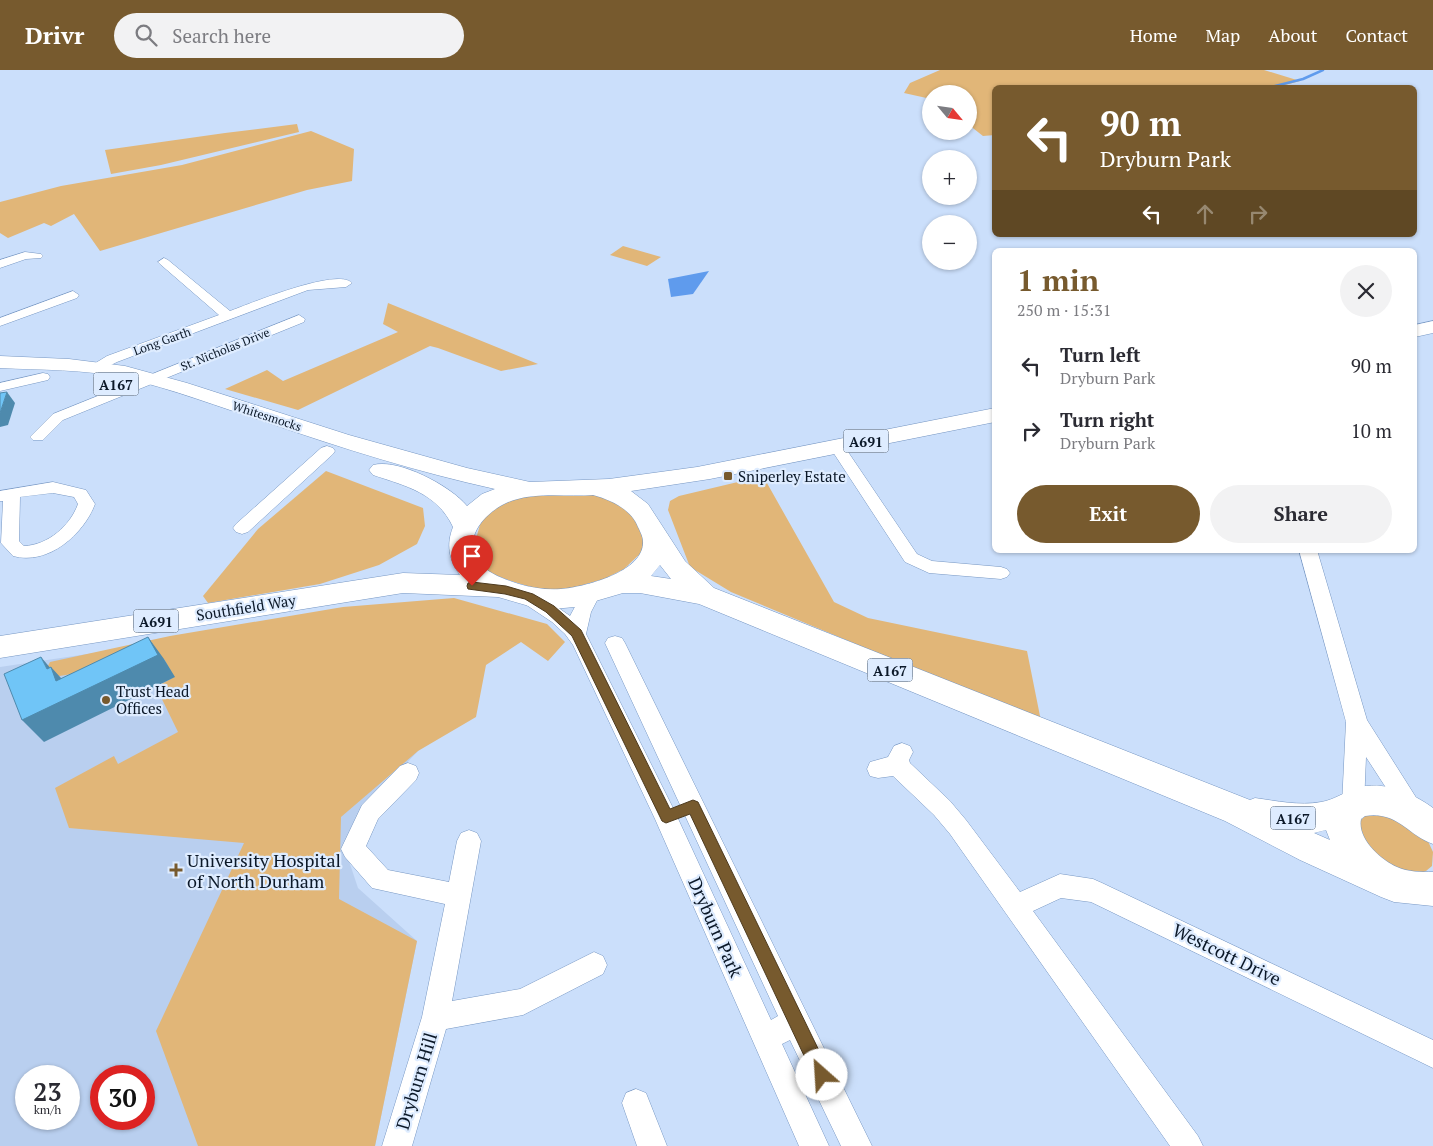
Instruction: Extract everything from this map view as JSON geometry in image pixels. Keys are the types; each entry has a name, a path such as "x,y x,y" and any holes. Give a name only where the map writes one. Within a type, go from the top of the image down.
{"highway":[{"path":"1417,331 1433,327"},
{"name":"Whitesmocks","path":"0,362 13,371 43,377 68,377 141,383 165,396 428,487 446,497 461,514 463,538"},
{"name":"Whitesmocks","path":"13,371 96,367 141,383 465,476 532,490"},
{"name":"A691","path":"596,488 686,475 992,416"},
{"name":"A691","path":"644,513 648,501 656,492 686,475"},
{"name":"A167","path":"658,542 656,552 641,571 618,583 592,593 577,598 558,599 517,593 484,581 466,564 463,538 478,509 490,501 514,492 596,488 627,498 644,513 654,530 658,542 676,568 704,595"},
{"name":"Southfield Way","path":"403,583 442,563 463,538"},
{"name":"Southfield Way","path":"0,647 403,583 456,584 517,593"},
{"name":"A167","path":"618,583 640,583 704,595 1237,810 1312,849 1394,885"},
{"path":"1428,824 1405,808 1384,801 1368,800 1351,807 1342,823 1345,836 1357,856 1372,872 1394,885 1433,890"},
{"name":"A167","path":"1237,810 1299,819 1321,817 1351,807"}],"street":[{"path":"0,264 32,254"},
{"path":"164,262 228,316"},
{"name":"Long Garth","path":"96,367 306,287 346,283"},
{"path":"0,322 73,295"},
{"name":"St. Nicholas Drive","path":"38,437 58,417 299,319"},
{"path":"0,387 13,371"},
{"name":"Whitesmocks","path":"0,387 43,377"},
{"path":"837,446 911,558 929,567 1001,574"},
{"path":"242,528 327,451"},
{"path":"61,488 80,493 85,497 86,502 84,512 79,521 62,538 41,548 23,552 16,550 10,543 6,495 61,488"},
{"path":"1309,553 1357,722 1389,776 1428,824"},
{"name":"Dryburn Park","path":"517,593 550,609 577,633 666,817 814,1146"},
{"path":"577,633 577,622 580,612 592,593"},
{"name":"Dryburn Park","path":"615,643 795,1022 857,1146"},
{"path":"1351,807 1357,722"},
{"path":"894,763 942,808 958,826 1188,1146"},
{"path":"408,773 370,812 352,849 381,880 458,895"},
{"path":"666,817 693,807"},
{"name":"Dryburn Hill","path":"397,1146 436,1017 469,841"},
{"name":"Westcott Drive","path":"1017,906 1060,886 1093,891 1433,1054"},
{"name":"Dryburn Hill","path":"436,1017 523,1002 594,965"},
{"path":"766,1038 795,1022"},
{"path":"636,1103 652,1146"}],"shaded area":[{"path":"940,70 1264,70 1300,81 1285,85 992,85 992,135 983,136 978,132 978,85 922,85 922,97 904,93 910,83"},
{"path":"297,124 299,132 161,165 111,174 105,150 225,133"},
{"path":"311,131 354,149 352,181 307,190 100,251 74,214 51,226 44,223 8,238 0,233 0,202 61,186 182,165"},
{"path":"623,246 661,257 647,266 610,255"},
{"path":"388,303 538,364 501,371 430,346 298,410 225,389 267,370 283,381 398,332 383,324"},
{"path":"326,471 423,508 425,526 417,544 379,565 320,584 208,603 203,596 258,529"},
{"path":"763,476 834,602 868,618 1027,651 1041,721 731,592 690,567 668,510 670,501 679,496"},
{"path":"593,493 627,506 645,533 643,551 624,569 604,579 565,590 537,589 490,573 478,561 474,546 481,521 495,506 515,497"},
{"name":"University Hospital of North Durham","path":"454,598 547,624 565,642 548,661 521,642 486,665 476,717 418,751 341,817 339,899 417,941 375,1146 198,1146 156,1031 244,843 69,828 55,788 114,756 118,764 178,732 156,687 174,677 164,659 41,679 50,662 170,636 343,607"},
{"name":"University Hospital of North Durham","path":"290,624 418,751 360,812 346,852 358,888 417,941 375,1146 0,1146 0,667"},
{"path":"1383,813 1427,839 1433,852 1432,866 1426,871 1417,874 1383,864 1360,838 1360,821 1365,816"}],"water":[{"path":"709,271 693,294 671,297 668,279"}],"building":[{"path":"7,392 0,413 0,393"},
{"path":"148,637 158,655 22,720 4,674 41,657 47,669 51,667 56,681"}],"waterway":[{"path":"1279,85 1303,79 1323,70"}],"place":[{"name":"Sniperley Estate","path":"728,476"},
{"name":"Trust Head Offices","path":"106,700"},
{"name":"University Hospital of North Durham","path":"176,870"}],"route":[{"path":"472,586 506,590 529,597 550,609 577,633 666,817 693,807 822,1075"}]}
